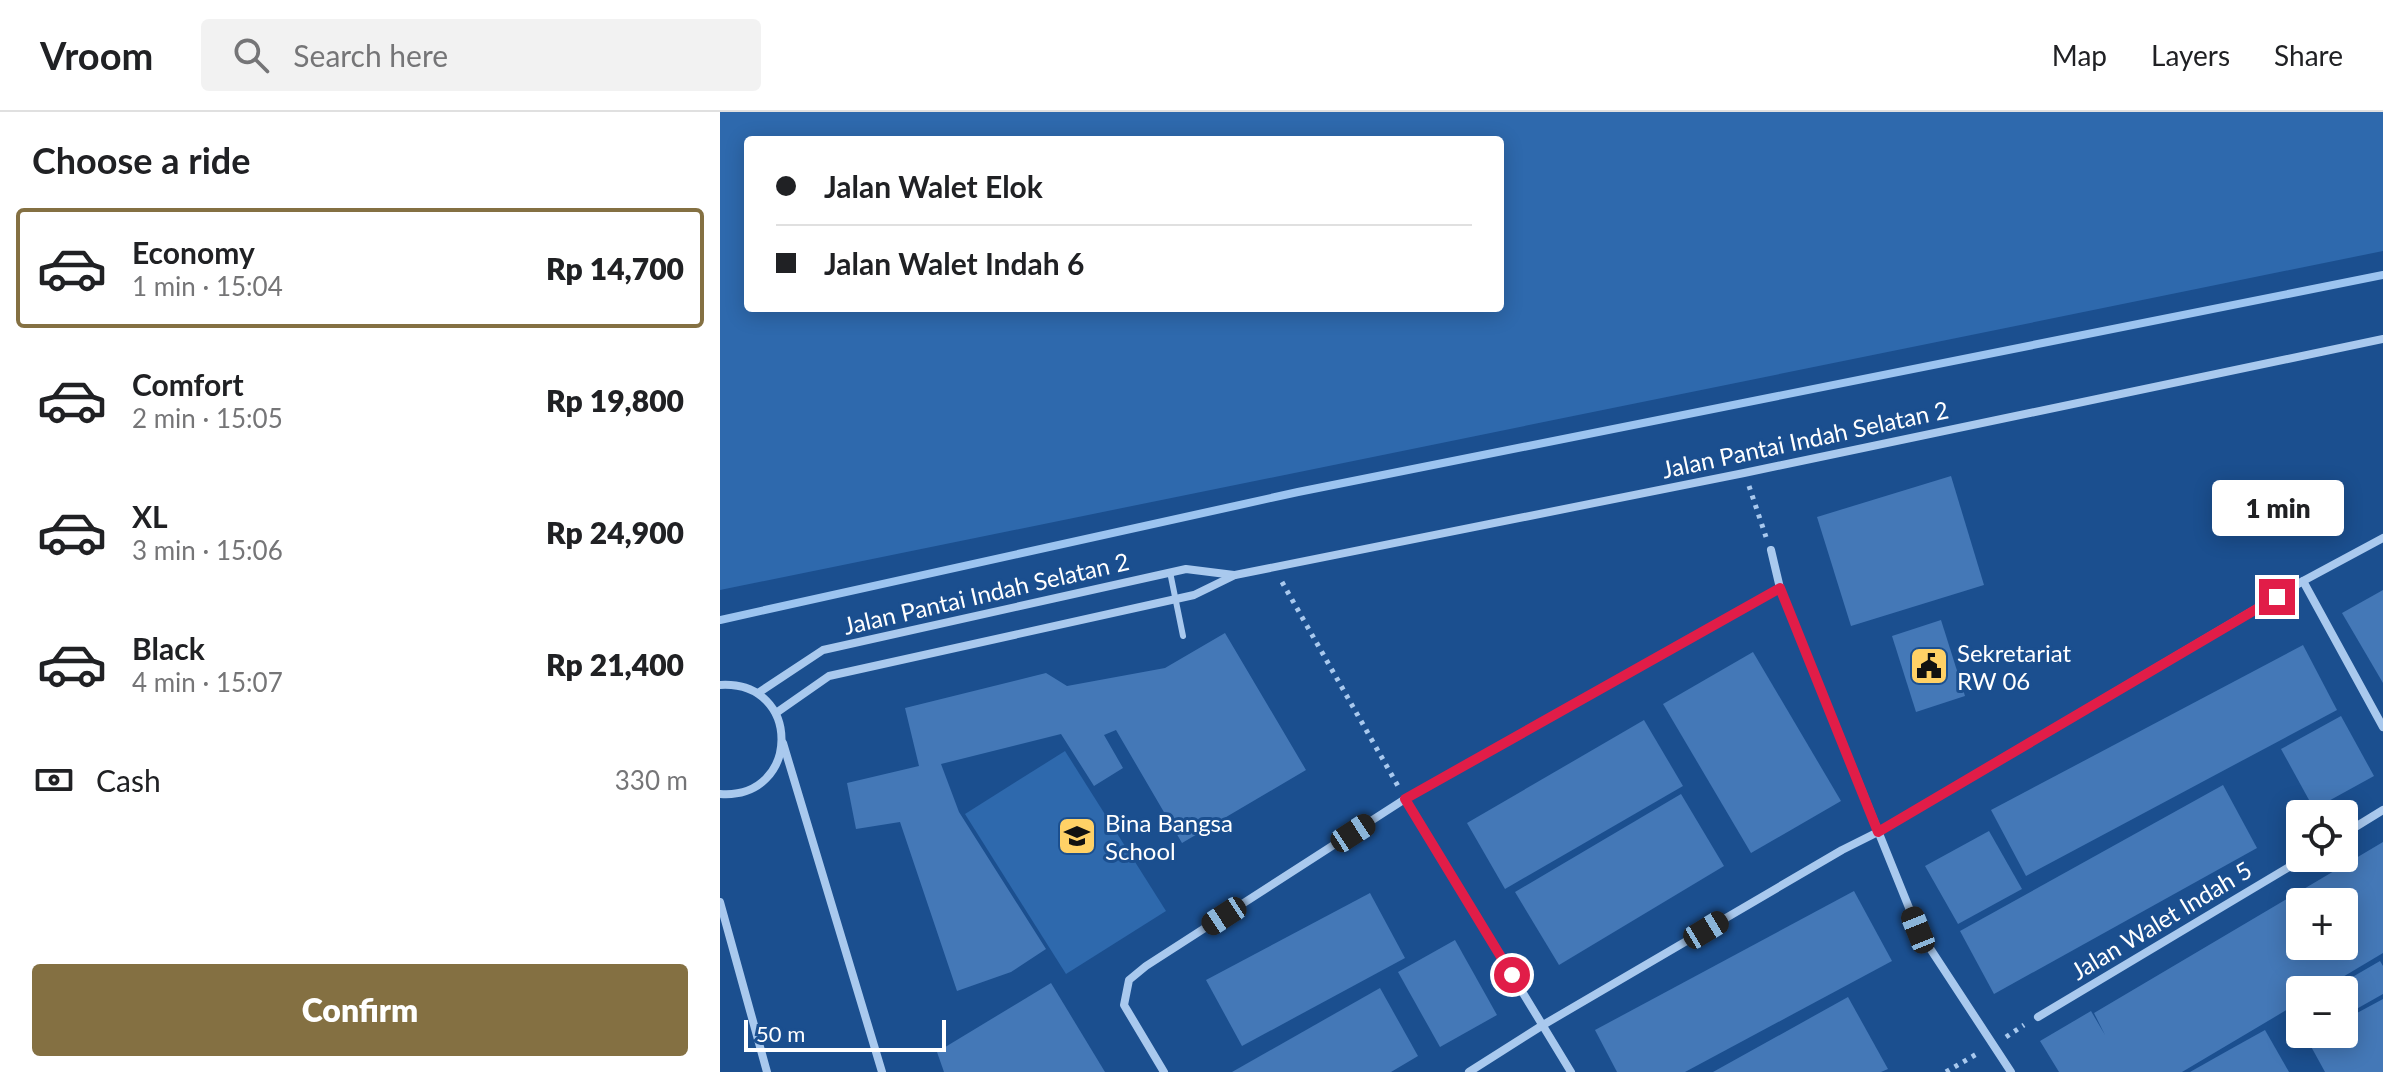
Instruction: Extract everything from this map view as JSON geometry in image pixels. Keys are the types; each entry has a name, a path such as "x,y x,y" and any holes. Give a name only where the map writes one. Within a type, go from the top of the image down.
{"street":[{"name":"Jalan Pantai Indah Selatan 2","path":"776,713 829,676 1194,595 1235,575 1744,473 2383,339"},
{"path":"1469,1072 1543,1025 1842,850 1878,832 2303,581 2383,538"},
{"path":"1771,550 1780,588 1918,930 2011,1072"},
{"name":"Jalan Pantai Indah Selatan 2","path":"758,693 823,650 1186,569 1235,575"},
{"path":"2303,581 2383,727"},
{"path":"1164,1072 1124,1005 1129,980 1146,966 1405,799 1780,588"},
{"path":"720,685 745,687 758,693 776,713 882,1072"},
{"path":"720,794 752,789 764,781 780,757 783,743"},
{"path":"1405,799 1571,1072"},
{"path":"2358,825 2383,810"},
{"name":"Jalan Walet Indah 5","path":"2038,1017 2286,869"},
{"path":"720,902 767,1072"}],"lane":[{"path":"1170,572 1183,636"}],"path":[{"path":"1744,473 1771,550"},
{"path":"1274,568 1405,799"},
{"path":"1946,1072 2038,1017"}],"shaded area":[{"path":"720,112 2383,112 2383,251 720,590"},
{"path":"1065,751 1166,911 1066,974 965,814"}],"building":[{"path":"1951,476 1984,585 1851,626 1817,517"},
{"path":"2383,590 2383,683 2342,613"},
{"name":"Sekretariat RW 06","path":"1941,620 1965,696 1916,712 1892,636"},
{"path":"1225,633 1306,770 1182,843 1116,730 1104,735 1123,768 1094,786 1061,734 941,764 959,812 1046,949 1011,972 957,991 900,822 856,829 847,783 919,766 905,708 1046,673 1067,686 1165,668"},
{"path":"2303,645 2337,710 2026,876 1991,810"},
{"path":"1753,652 1841,801 1751,853 1663,704"},
{"path":"2341,716 2374,776 2330,800 2309,800 2281,749"},
{"path":"1644,720 1683,786 1505,889 1467,823"},
{"path":"2223,785 2257,848 1994,994 1960,931"},
{"path":"1681,794 1724,866 1559,965 1515,892"},
{"path":"1989,831 2022,889 1958,924 1925,866"},
{"path":"2383,842 2383,953 2344,976 2286,976 2286,1010 2182,1072 2059,1072 2040,1041 2091,1011 2105,1035 2094,1013 2286,899 2286,960 2358,960 2358,888 2305,888 2332,872 2358,872 2358,857"},
{"path":"1854,891 1892,961 1685,1072 1617,1072 1595,1030"},
{"path":"1370,893 1405,958 1242,1046 1206,980"},
{"path":"1455,940 1497,1015 1440,1047 1398,972"},
{"path":"2380,961 2383,966 2383,994 2358,1008 2358,976 2354,976"},
{"path":"1051,983 1105,1072 944,1072 937,1052"},
{"path":"1380,988 1418,1056 1391,1072 1232,1072"},
{"path":"1848,997 1888,1069 1881,1072 1713,1072"},
{"path":"2383,999 2383,1072 2325,1072 2312,1048 2358,1048 2358,1012"},
{"path":"2265,1030 2289,1072 2190,1072 2229,1050"}],"waterway":[{"path":"720,620 1298,492 2383,275"}],"place":[{"name":"Sekretariat RW 06","path":"1929,666"},
{"name":"Bina Bangsa School","path":"1077,836"}],"route":[{"path":"1512,975 1405,799 1780,588 1878,832 2277,597"}]}
